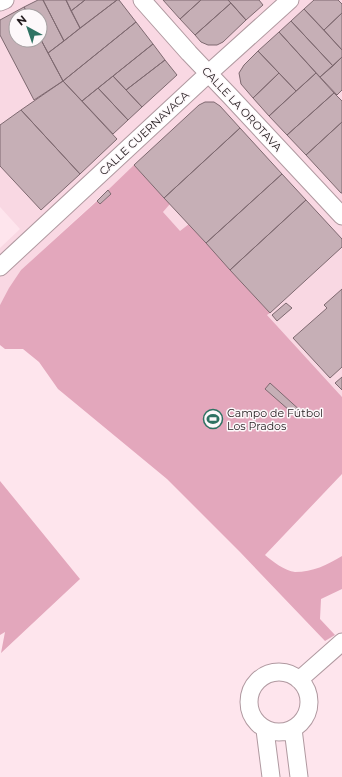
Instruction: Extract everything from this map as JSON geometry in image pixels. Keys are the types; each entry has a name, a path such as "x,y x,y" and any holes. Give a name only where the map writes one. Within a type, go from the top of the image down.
{"street":[{"path":"0,2 5,0"},
{"name":"CALLE LA OROTAVA","path":"142,0 342,216"},
{"name":"CALLE CUERNAVACA","path":"0,267 208,73 290,0"},
{"path":"299,680 342,642"},
{"path":"273,673 287,673 299,680 308,692 309,706 304,719 294,729 280,733 265,730 250,713 249,698 255,684 260,679 273,673"},
{"path":"294,729 299,777"},
{"path":"265,730 271,777"}],"shaded area":[{"path":"0,0 342,0 342,397 267,315 270,313 189,225 180,232 163,212 170,204 108,190 21,270 0,305 0,248 20,229 0,207"},
{"path":"134,165 170,204 163,212 180,231 189,224 270,313 267,315 342,397 342,474 265,555 283,568 295,572 308,571 320,567 342,556 342,589 321,599 320,619 335,635 325,641 240,552 167,479 58,389 39,362 23,349 5,349 0,345 0,305 21,270 97,201 100,204 111,194 108,190"},
{"path":"0,481 80,579 1,653 5,632 0,635"}],"building":[{"path":"38,0 43,0 47,8 25,8"},
{"path":"43,0 66,0 80,28 64,41"},
{"path":"66,0 85,0 71,11"},
{"path":"85,0 117,0 80,28 71,11"},
{"path":"119,0 136,22 63,81 48,53"},
{"path":"163,0 201,0 180,19"},
{"path":"201,0 228,0 231,3 195,35 180,19"},
{"path":"228,0 259,0 263,5 246,20"},
{"path":"314,0 338,0 342,4 342,13 324,30 304,9"},
{"path":"231,3 246,20 223,42 217,45 208,45 201,42 195,35"},
{"path":"304,9 342,50 342,57 333,66 291,21"},
{"path":"48,10 64,41 48,53 45,48 48,48"},
{"path":"342,13 342,50 324,30"},
{"path":"8,16 8,48 45,48 63,81 34,100 0,35 0,20"},
{"path":"291,21 333,66 320,77 279,32"},
{"path":"136,22 153,44 82,101 63,81"},
{"path":"279,32 316,73 296,91 258,51"},
{"path":"153,44 165,60 126,90 113,76"},
{"path":"258,51 279,73 253,98 241,84 239,73 244,65"},
{"path":"342,57 342,90 337,95 320,77"},
{"path":"165,60 177,75 142,107 126,90"},
{"path":"279,73 296,91 269,116 253,98"},
{"path":"316,73 334,93 287,135 269,116"},
{"path":"113,76 142,107 128,120 98,88"},
{"path":"63,81 117,139 80,174 21,110"},
{"path":"98,88 128,120 113,134 82,101"},
{"path":"334,93 342,101 342,122 306,155 287,135"},
{"path":"205,102 214,102 220,106 240,128 164,198 134,165 199,105"},
{"path":"21,110 80,174 41,210 0,166 0,125"},
{"path":"342,122 342,193 341,193 306,155"},
{"path":"240,128 282,174 206,243 164,198"},
{"path":"282,174 306,200 230,270 206,243"},
{"path":"108,190 111,194 100,204 97,201"},
{"path":"306,200 342,239 342,247 270,313 230,270"},
{"path":"342,289 342,367 330,378 293,338 327,308 324,305"},
{"path":"286,303 292,308 277,321 272,315"},
{"path":"342,377 342,390 335,383"},
{"path":"270,383 303,413 298,418 265,389"}],"place":[{"name":"Campo de Fútbol Los Prados","path":"213,419"}]}
